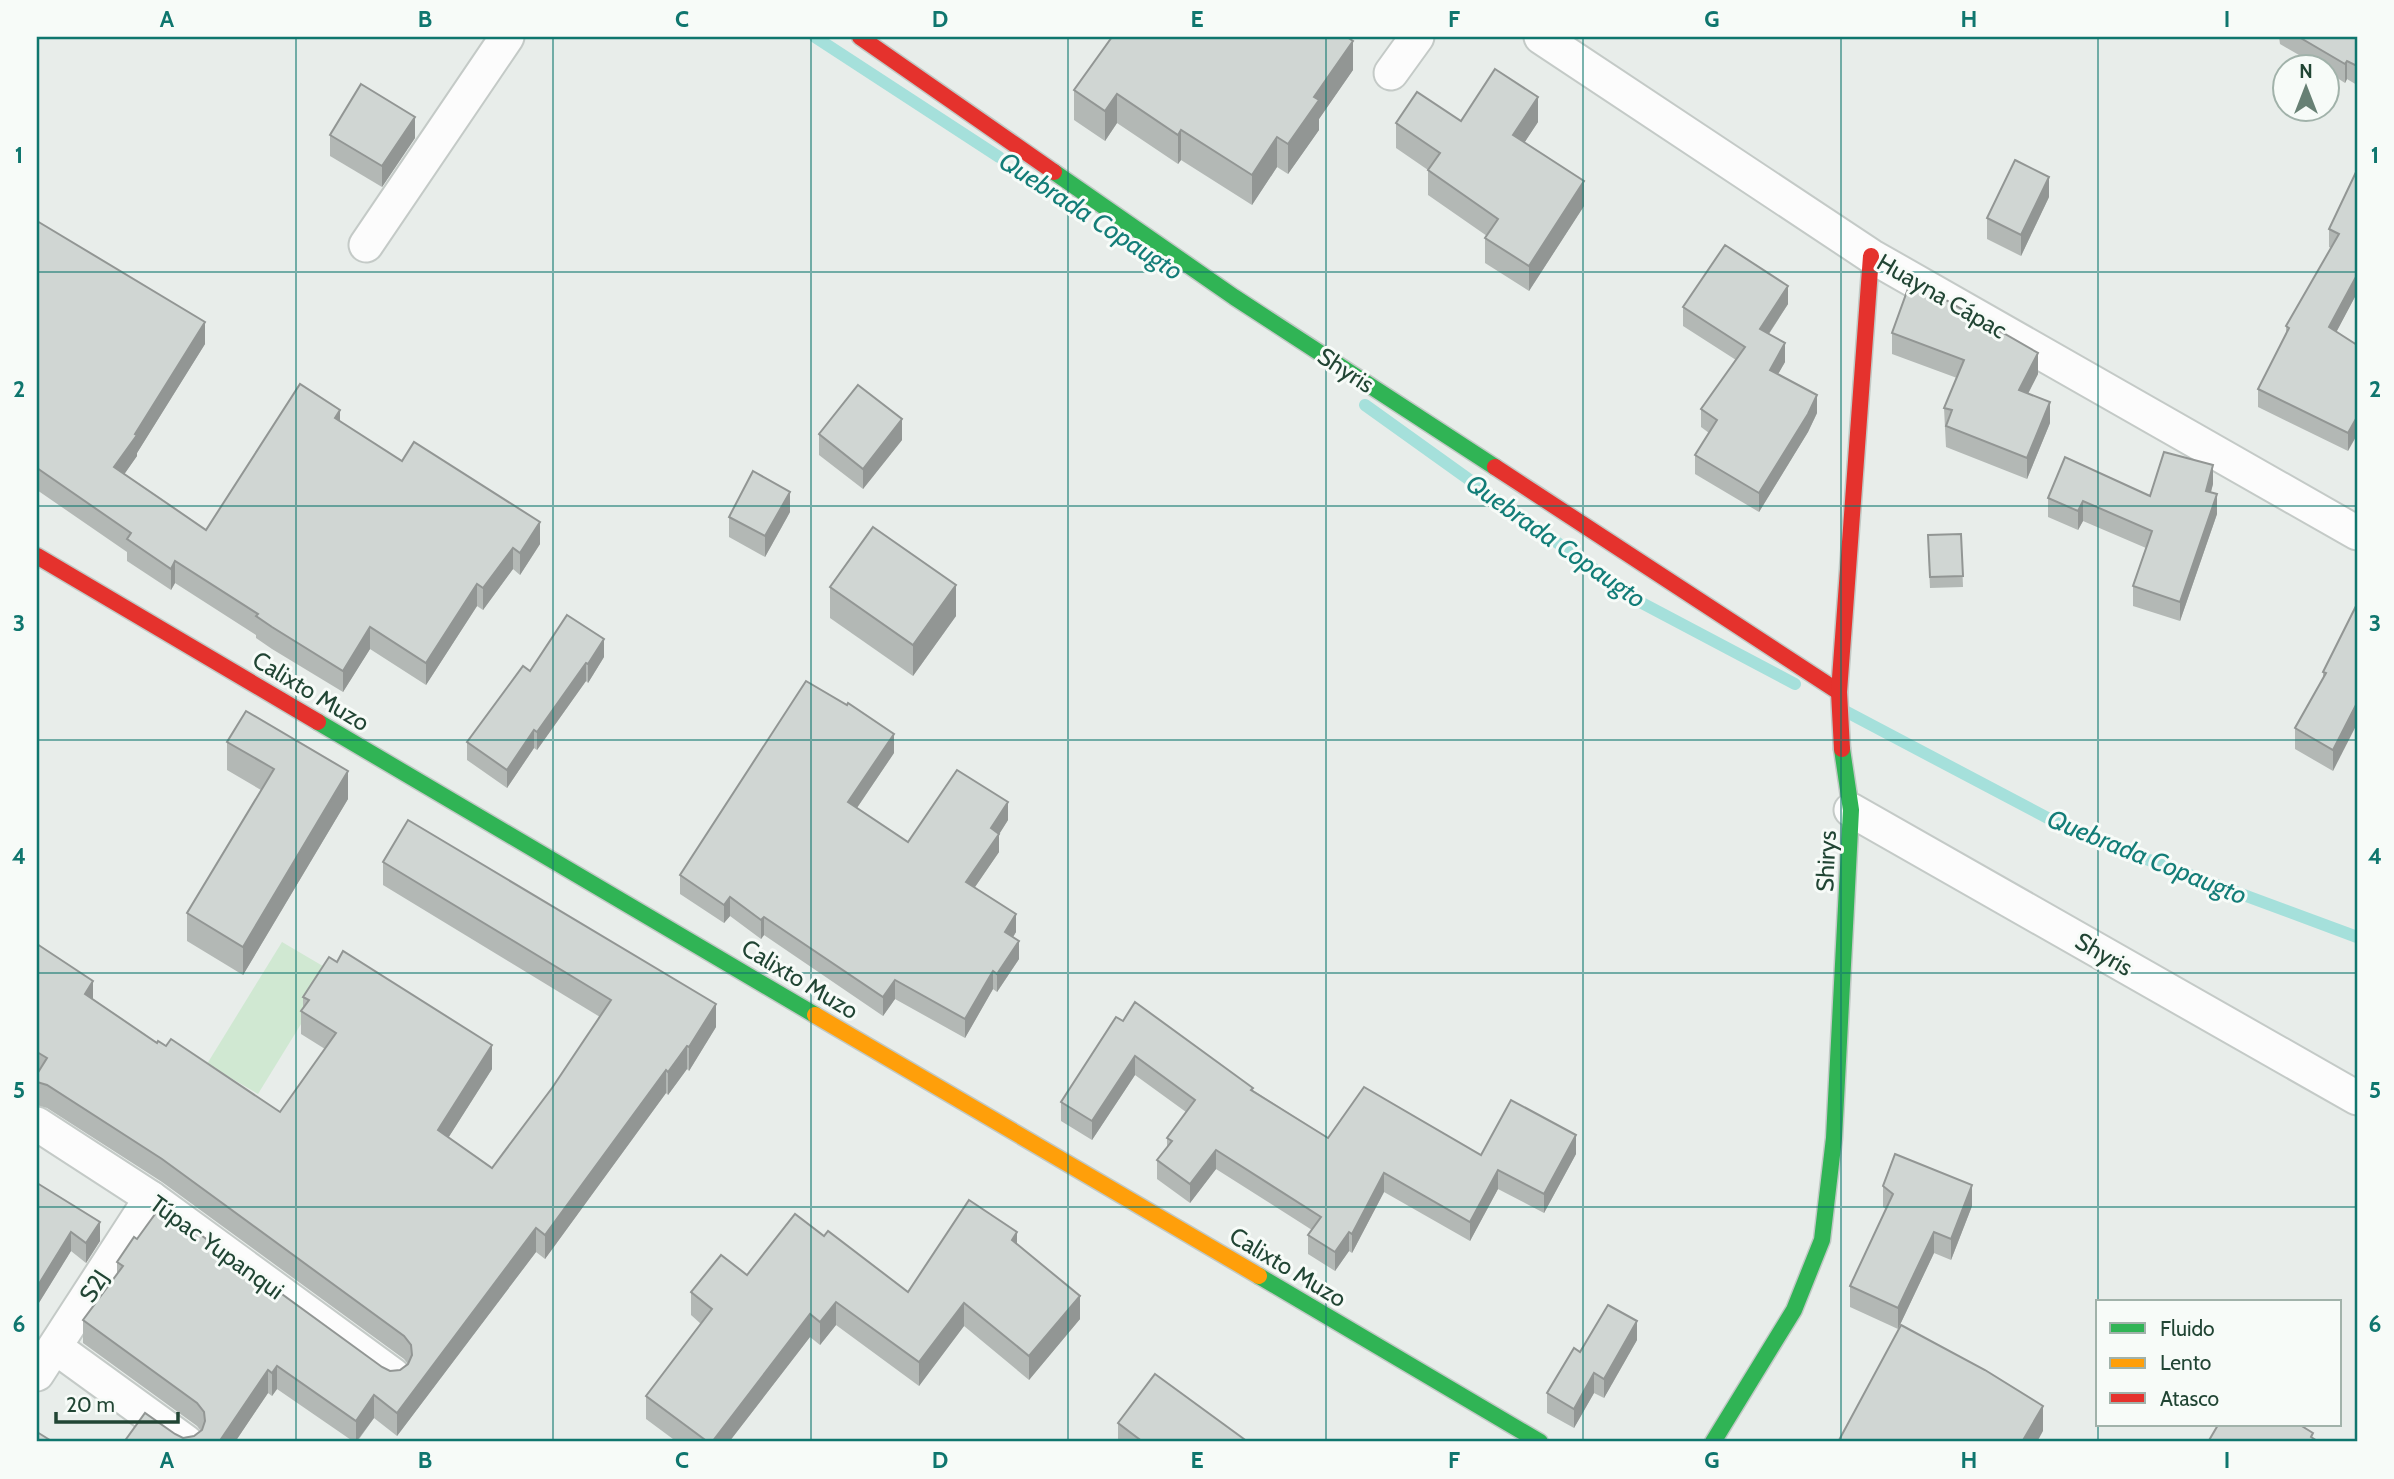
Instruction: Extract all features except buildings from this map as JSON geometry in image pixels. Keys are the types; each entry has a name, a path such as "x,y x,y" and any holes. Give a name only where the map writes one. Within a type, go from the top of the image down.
{"street":[{"path":"366,246 507,37"},
{"name":"Shyris","path":"860,37 1234,297 1839,692"},
{"path":"1391,73 1416,37"},
{"name":"Huayna Cápac","path":"1541,37 1871,256 2357,533"},
{"name":"Shirys","path":"1713,1442 1794,1310 1822,1240 1833,1138 1851,810 1842,748 1839,692 1871,256"},
{"name":"Calixto Muzo","path":"37,556 1539,1442"},
{"name":"Shyris","path":"1851,810 2357,1098"},
{"name":"Túpac Yupanqui","path":"37,1125 151,1198 393,1376"},
{"name":"S2J","path":"46,1361 151,1198"},
{"path":"46,1361 186,1442"}],"green space":[{"path":"282,942 333,972 258,1094 207,1064"}],"waterway":[{"name":"Quebrada Copaugto","path":"815,37 999,157"},
{"name":"Quebrada Copaugto","path":"1365,405 1640,602 1795,684"},
{"name":"Quebrada Copaugto","path":"1845,711 2076,833 2357,937"}],"traffic: fast":[{"path":"1054,172 1234,297 1495,467"},
{"path":"318,722 815,1015"},
{"path":"1713,1442 1794,1310 1822,1240 1834,1138 1851,810 1842,749"},
{"path":"1259,1276 1540,1442"}],"traffic: slow":[{"path":"815,1015 1259,1276"}],"traffic: jam":[{"path":"860,37 1054,172"},
{"path":"1842,749 1839,692 1871,256"},
{"path":"1495,467 1839,692"},
{"path":"37,556 318,722"}]}
